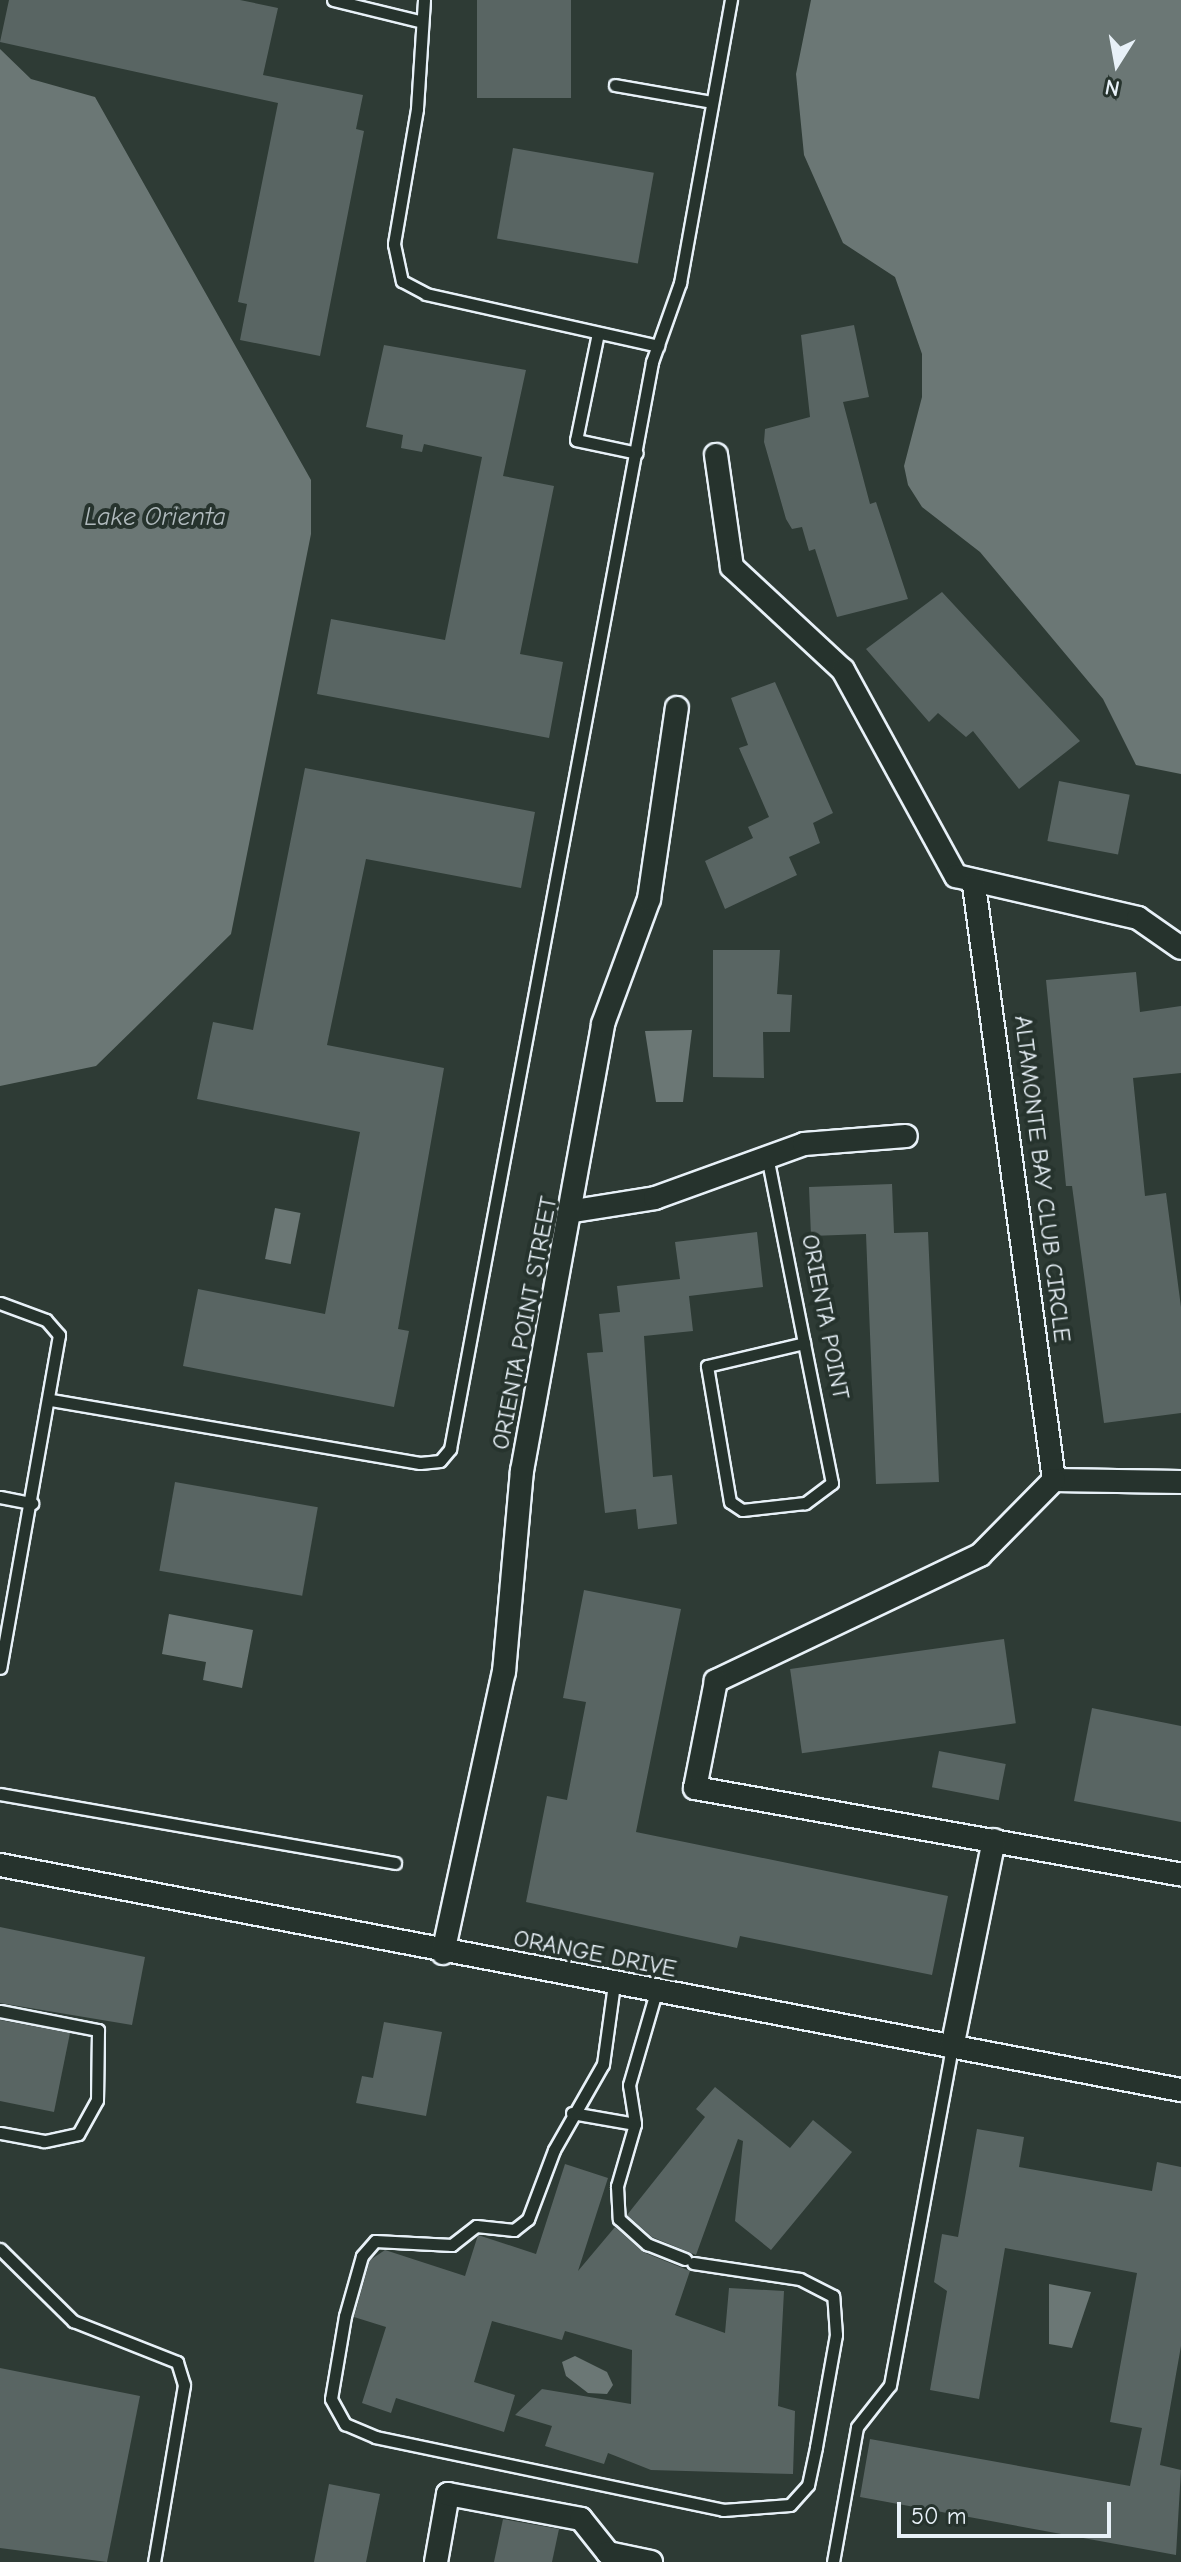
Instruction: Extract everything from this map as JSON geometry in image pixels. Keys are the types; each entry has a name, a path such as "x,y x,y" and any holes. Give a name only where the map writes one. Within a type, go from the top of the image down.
{"street":[{"path":"716,455 732,567 843,670 956,876 974,885 997,881 1138,918 1181,948"},
{"name":"ORIENTA POINT STREET","path":"443,1953 504,1672 522,1471 574,1211 603,1024 652,885 677,708"},
{"name":"ALTAMONTE BAY CLUB CIRCLE","path":"974,885 1054,1480"},
{"path":"574,1211 655,1198 768,1161 804,1144 906,1136"},
{"path":"1181,1482 1054,1480 980,1555 716,1681 695,1788 1181,1875"},
{"path":"952,2048 994,1840"},
{"name":"ORANGE DRIVE","path":"0,1865 443,1953 1181,2090"},
{"path":"436,2562 448,2494 581,2519 608,2553 651,2562"}],"lane":[{"path":"333,0 419,21"},
{"path":"424,0 419,21 417,109 394,244 402,281 426,294 658,346"},
{"path":"51,1400 420,1463 440,1461 450,1449 637,453 658,346 680,283 731,0"},
{"path":"615,85 712,102"},
{"path":"598,333 576,440 637,453"},
{"name":"ORIENTA POINT","path":"768,1161 832,1483 805,1503 742,1510 730,1502 707,1366 804,1343"},
{"path":"0,1303 35,1314 59,1335 51,1400 0,1668"},
{"path":"0,1497 32,1503"},
{"path":"0,1794 395,1863"},
{"path":"614,1984 603,2064 572,2113 521,2225 476,2226 452,2245 375,2241 362,2256 331,2399 345,2424 404,2444 723,2510 790,2505 808,2485 816,2447 836,2335 833,2296 800,2279 689,2261 647,2244 619,2219 617,2186 635,2124 629,2085 656,1992"},
{"path":"0,2011 98,2030 97,2100 78,2134 44,2141 0,2133"},
{"path":"833,2562 857,2427 890,2385 952,2048"},
{"path":"572,2113 635,2124"},
{"path":"0,2249 73,2321 177,2362 184,2385 154,2562"}],"water":[{"path":"811,0 1181,0 1181,774 1136,765 1103,699 980,552 922,507 908,485 904,466 922,397 922,354 895,277 843,243 804,155 796,74"},
{"name":"Lake Orienta","path":"0,49 31,79 95,97 311,480 311,534 231,934 96,1066 0,1086"},
{"path":"692,1030 683,1102 656,1102 645,1031"},
{"path":"275,1208 301,1213 291,1264 265,1259"},
{"path":"169,1614 253,1630 242,1688 203,1680 206,1662 162,1654"},
{"path":"1049,2284 1091,2292 1072,2348 1049,2344"},
{"path":"575,2356 607,2372 613,2385 607,2394 588,2393 566,2376 562,2362"}],"building":[{"path":"9,0 240,0 278,8 263,75 363,95 356,129 364,131 320,356 240,340 247,304 238,302 278,103 0,42"},
{"path":"477,0 571,0 571,98 477,98"},
{"path":"513,148 654,173 638,263 497,239"},
{"path":"854,325 869,397 843,402 870,504 876,502 908,599 837,617 815,549 809,551 802,527 792,529 786,519 764,442 765,429 810,417 801,335"},
{"path":"384,345 526,370 503,476 554,486 520,654 563,662 549,738 317,694 331,619 445,640 482,457 424,444 422,452 401,448 403,435 366,427"},
{"path":"942,592 1080,741 1019,789 973,731 966,737 938,713 929,722 866,649"},
{"path":"775,682 833,813 813,823 820,843 789,857 797,875 725,909 705,861 753,838 748,827 769,817 739,748 748,745 731,698"},
{"path":"305,768 535,812 521,888 366,859 327,1045 444,1068 398,1329 409,1331 394,1407 183,1366 198,1289 325,1314 360,1132 197,1099 213,1022 253,1030"},
{"path":"1059,781 1130,795 1118,855 1047,841"},
{"path":"713,950 780,950 777,994 792,995 790,1032 763,1032 764,1078 713,1077"},
{"path":"1136,972 1140,1012 1181,1006 1181,1073 1133,1078 1145,1196 1166,1193 1181,1307 1181,1413 1104,1423 1072,1186 1066,1186 1046,980"},
{"path":"892,1184 894,1233 928,1232 939,1482 876,1484 866,1234 811,1236 809,1187"},
{"path":"757,1232 763,1287 689,1296 693,1331 644,1336 653,1477 672,1475 677,1524 638,1529 636,1509 605,1513 587,1353 603,1352 599,1314 620,1312 617,1286 680,1279 675,1242"},
{"path":"175,1482 318,1507 302,1596 159,1571"},
{"path":"584,1590 681,1609 636,1832 948,1896 932,1975 740,1936 737,1948 526,1902 547,1796 567,1800 586,1702 563,1698"},
{"path":"1004,1639 1016,1723 802,1753 790,1669"},
{"path":"1092,1708 1181,1726 1181,1822 1074,1801"},
{"path":"939,1751 1006,1764 999,1800 932,1787"},
{"path":"0,1927 145,1957 132,2025 0,2003"},
{"path":"0,2020 70,2033 54,2112 0,2101"},
{"path":"384,2022 442,2032 426,2116 356,2103 362,2076 373,2078"},
{"path":"715,2087 790,2148 813,2120 852,2152 771,2250 735,2221 743,2141 738,2139 696,2255 652,2237 627,2215 705,2117 696,2109"},
{"path":"977,2129 1024,2137 1019,2167 1152,2191 1157,2162 1181,2167 1181,2346 1160,2465 1181,2470 1176,2555 860,2497 870,2439 1130,2486 1142,2428 1110,2422 1137,2273 1005,2248 979,2399 930,2390 947,2291 934,2282 942,2234 958,2237"},
{"path":"565,2164 608,2178 578,2271 615,2227 643,2252 690,2271 675,2315 725,2333 729,2288 784,2291 778,2406 795,2411 793,2474 651,2470 608,2453 604,2464 545,2446 552,2426 515,2415 542,2389 631,2404 632,2350 565,2331 562,2340 492,2321 474,2382 515,2395 504,2432 396,2398 391,2413 362,2403 386,2327 354,2317 370,2260 385,2250 465,2276 478,2235 536,2254"},
{"path":"0,2368 140,2396 107,2562 0,2548"},
{"path":"329,2484 380,2494 366,2562 314,2562"},
{"path":"503,2519 559,2529 552,2562 494,2562"}]}
